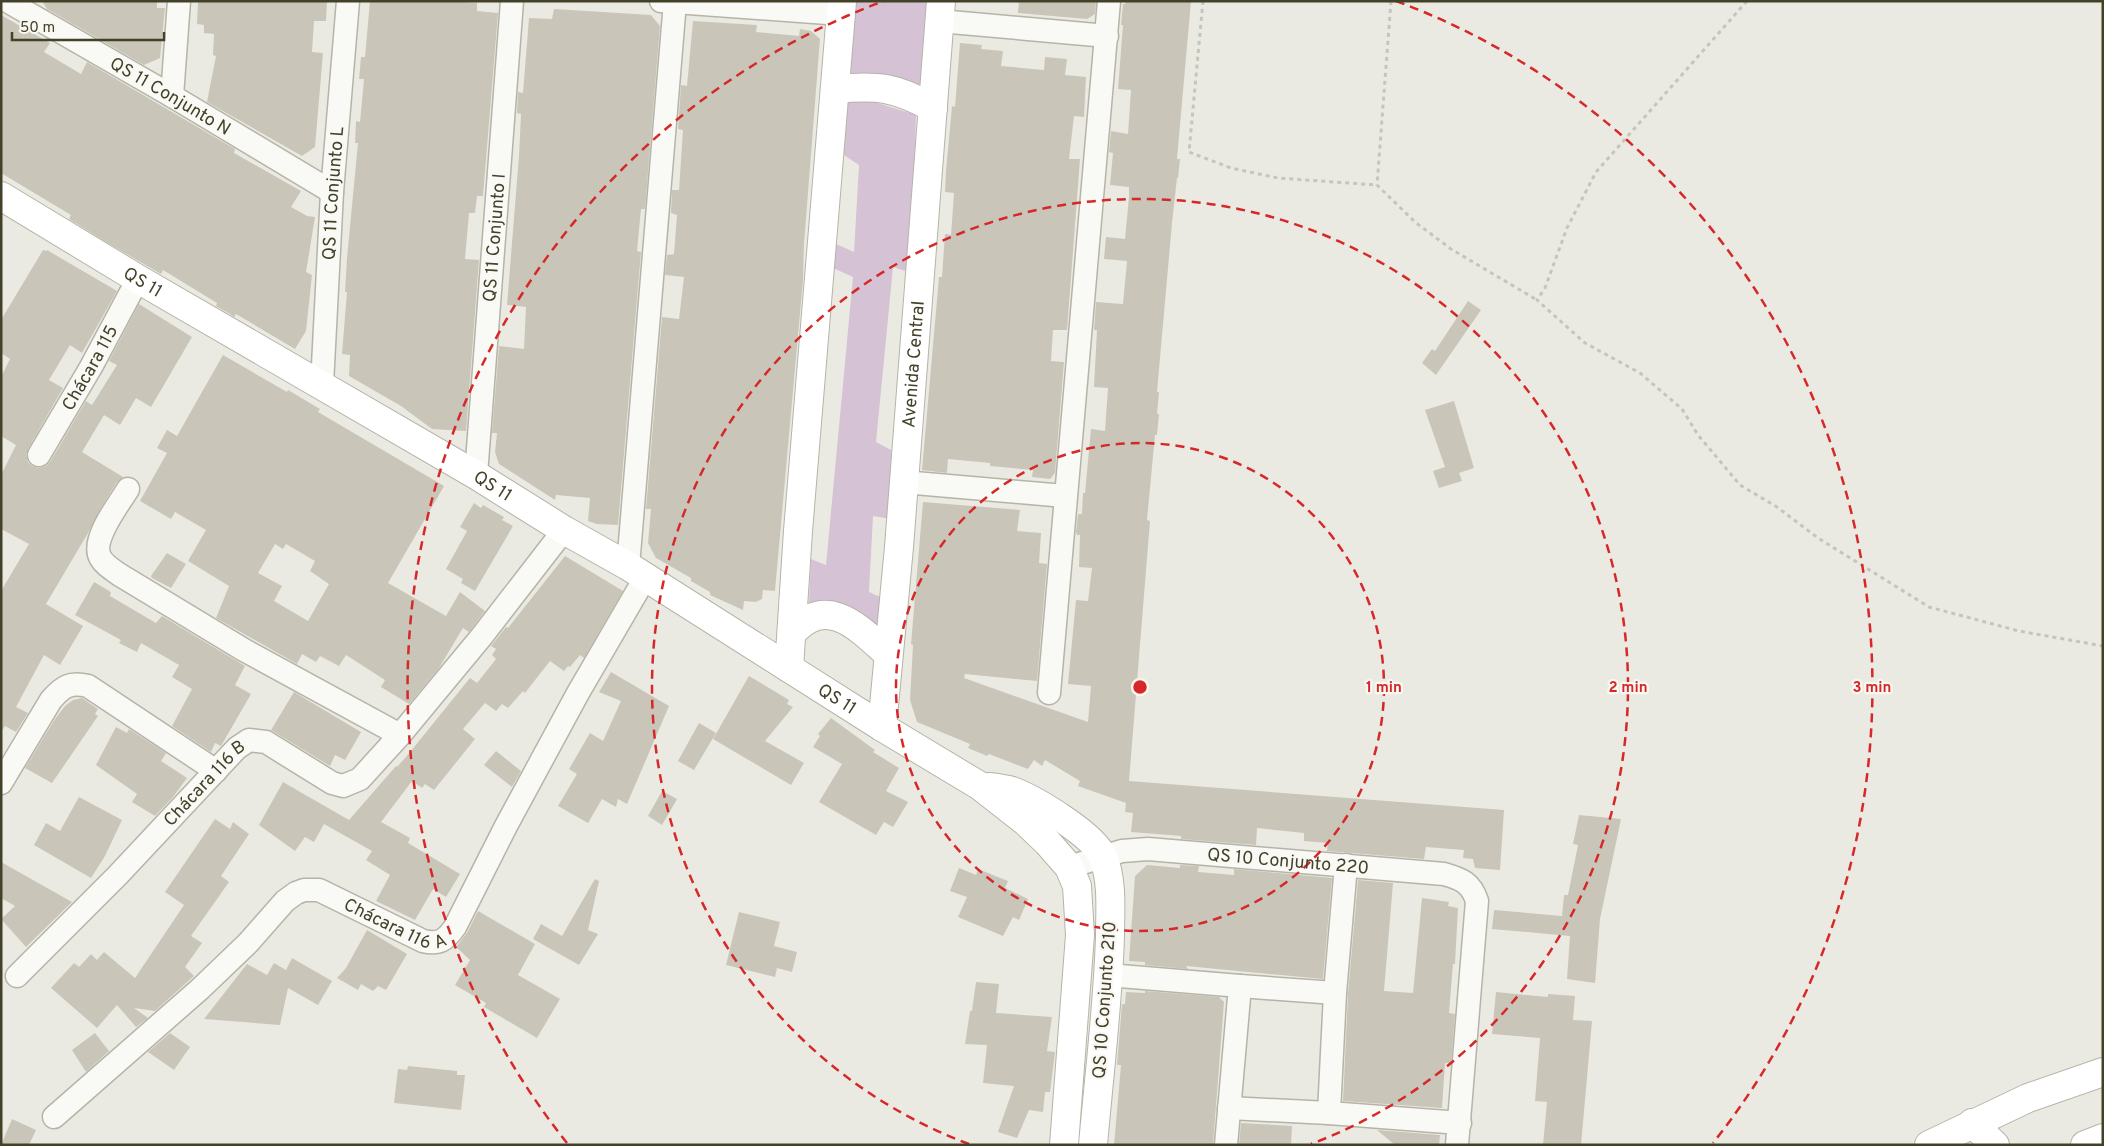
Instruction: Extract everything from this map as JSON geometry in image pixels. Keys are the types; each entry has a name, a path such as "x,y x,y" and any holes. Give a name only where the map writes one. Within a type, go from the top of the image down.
{"street":[{"path":"172,96 179,1"},
{"name":"QS 11 Conjunto L","path":"322,386 332,192 348,1"},
{"name":"QS 11 Conjunto I","path":"476,475 512,1"},
{"path":"1049,693 1109,1"},
{"path":"636,572 668,2 842,7 798,531 789,668"},
{"name":"QS 11 Conjunto N","path":"16,4 332,192"},
{"path":"940,11 1106,36"},
{"name":"Avenida Central","path":"882,727 899,547 940,11"},
{"path":"836,89 865,86 886,88 910,95 933,108"},
{"name":"QS 11","path":"1,196 138,279 476,475 980,786 1026,822 1069,867"},
{"name":"Chácara 115","path":"39,455 91,367 138,279"},
{"path":"903,482 1065,496"},
{"path":"128,489 98,542 100,558 106,565 244,650 400,735"},
{"name":"Chácara 116 B","path":"18,976 118,875 237,748 249,740 258,740 274,746 332,782 343,786 360,779 400,735 482,636 564,530"},
{"name":"Chácara 116 A","path":"54,1117 200,989 296,893 304,890 319,890 423,941 441,942 448,936 455,927 506,826 578,692 636,572"},
{"path":"792,633 800,624 808,619 821,614 834,615 862,631 888,654"},
{"path":"1,783 51,700 60,689 71,684 88,686 216,771"},
{"name":"QS 11","path":"980,786 1012,791 1038,804 1078,830 1103,856"},
{"name":"QS 10 Conjunto 220","path":"1069,867 1122,851 1148,849 1444,874 1459,878 1468,884 1477,901 1458,1134"},
{"name":"QS 10 Conjunto 210","path":"1093,1145 1108,976 1110,894 1108,874 1103,856"},
{"path":"1329,1112 1335,993 1346,866"},
{"name":"QS 10 Conjunto 210","path":"1064,1145 1080,935 1077,886 1069,867"},
{"path":"1108,976 1335,993"},
{"path":"1226,1145 1240,986"},
{"path":"1929,1145 2028,1098 2103,1072"},
{"path":"1229,1108 1329,1112 1458,1134"},
{"path":"1972,1123 1995,1145"},
{"path":"2085,1145 2103,1138"}],"path":[{"path":"1202,1 1189,152 1231,168 1278,178 1377,185 1414,222 1451,249 1538,300 1585,343 1640,373 1682,409 1698,435 1740,484 1777,507 1818,538 1929,607 2019,631 2103,646"},
{"path":"1377,185 1391,1"},
{"path":"1538,300 1545,288 1567,228 1596,172 1747,1"}],"shaded area":[{"path":"854,1 930,1 921,87 846,75"},
{"path":"846,93 916,115 911,273 893,267 876,442 891,450 891,519 873,516 869,592 885,599 881,630 841,606 809,602 811,559 826,565 853,277 833,268 836,244 854,252 859,165 841,153"}],"building":[{"path":"42,1 157,1 157,8 165,8 160,58 144,65 47,9"},
{"path":"198,1 327,1 326,21 314,21 312,52 323,53 315,147 302,156 207,102 216,56 213,55 214,34 204,33 204,25 197,24"},
{"path":"370,1 451,1 477,3 477,11 498,13 483,196 477,196 475,213 469,213 465,259 479,260 466,431 432,429 401,406 349,376 350,355 342,354 347,292 345,292 347,258 358,143 355,143 356,121 360,122 364,79 359,79 361,57 365,57"},
{"path":"1019,1 1093,1 1096,3 1095,14 1087,19 1018,13"},
{"path":"1126,1 1191,1 1177,159 1180,159 1172,223 1157,392 1159,392 1157,414 1159,414 1157,435 1155,435 1147,520 1150,521 1129,781 1504,810 1500,870 1475,868 1473,859 1463,858 1464,850 1426,847 1424,859 1327,851 1328,843 1304,841 1304,833 1257,828 1256,845 1181,839 1181,836 1131,832 1133,813 1125,812 1126,803 1078,786 1080,781 1045,760 1042,766 1034,760 1028,769 968,748 970,744 917,722 910,700 913,645 911,644 923,502 1020,510 1017,531 1041,533 1039,563 1047,564 1037,681 965,674 964,678 1088,722 1091,686 1068,684 1076,600 1088,601 1092,568 1079,567 1080,535 1077,535 1076,532 1078,514 1082,514 1091,429 1105,431 1108,388 1094,387 1097,330 1094,330 1096,302 1123,304 1127,261 1104,259 1106,237 1125,239 1129,197 1129,187 1110,185 1113,153 1109,152 1111,131 1128,134 1131,90 1118,89 1123,25 1121,25 1123,4"},
{"path":"554,9 651,15 660,26 645,209 641,209 637,251 641,252 618,525 597,524 588,521 590,498 556,495 555,500 499,464 495,452 497,433 492,433 499,346 524,349 526,307 507,305 519,156 521,114 517,113 518,92 523,93 529,18 552,19"},
{"path":"1,15 50,43 44,52 81,74 87,62 235,149 234,153 301,191 291,207 307,216 315,217 306,272 312,275 306,331 295,349 236,314 234,317 216,306 217,303 163,270 161,274 106,242 69,219 71,215 1,173"},
{"path":"693,21 757,25 756,32 799,36 800,29 811,31 820,39 804,244 803,280 775,591 763,590 762,599 756,602 744,601 743,610 710,595 710,592 691,581 691,578 656,558 648,543 651,509 646,509 662,317 679,319 684,277 665,275 667,255 674,254 677,215 671,213 672,190 679,190 683,130 678,129 681,85 687,86"},
{"path":"960,43 982,45 981,49 1003,51 1001,66 1044,70 1045,57 1067,59 1065,75 1086,77 1084,117 1074,116 1069,159 1080,159 1067,330 1053,330 1051,361 1064,362 1055,473 1050,479 1032,477 1033,470 990,466 990,463 948,459 947,473 922,470 939,277 942,277 945,234 951,235 954,193 945,192 952,106 955,107"},
{"path":"43,250 47,250 117,291 82,353 70,345 49,380 63,388 28,449 26,455 28,462 32,466 39,468 46,466 50,462 86,401 92,405 117,365 109,361 139,304 192,337 151,407 136,398 120,425 104,415 82,452 123,477 117,482 102,506 46,604 83,626 60,665 44,655 16,707 28,713 16,732 5,726 1,732 1,591 29,544 1,529 1,475 16,445 1,436 1,377 10,359 1,353 1,320"},
{"path":"1468,301 1481,310 1436,375 1422,363 1432,349 1435,351"},
{"path":"223,355 287,392 288,390 320,409 318,412 444,486 388,583 446,616 460,592 485,611 469,632 463,628 439,668 409,704 381,687 385,680 346,655 339,666 320,656 316,662 302,654 297,664 216,618 229,586 188,561 206,530 175,512 171,519 140,501 167,453 157,448 167,430 177,436","holes":["275,544 283,549 286,544 315,561 310,571 329,584 308,621 274,601 282,586 258,573"]},
{"path":"1454,401 1474,468 1459,473 1462,481 1439,488 1433,471 1445,467 1425,410"},
{"path":"474,503 481,508 483,505 504,517 502,520 513,526 475,591 461,583 463,579 446,569 467,531 460,527"},
{"path":"167,553 186,564 171,588 151,576"},
{"path":"565,556 623,591 584,658 580,655 564,671 550,661 525,693 523,691 508,708 502,704 496,711 485,703 463,729 475,739 434,790 425,784 422,788 412,781 381,822 410,838 408,843 460,874 446,897 433,889 415,920 376,901 390,875 366,860 372,851 324,824 314,842 305,837 295,851 259,825 283,782 349,820 406,757 470,678 477,683 496,659 492,655 496,649 491,646 506,627 508,628"},
{"path":"94,582 111,592 110,596 156,623 162,616 245,666 235,685 251,694 221,746 215,743 211,752 172,726 192,689 172,677 179,665 141,643 137,652 119,643 121,640 75,615"},
{"path":"611,672 669,706 627,804 618,799 616,807 602,799 588,823 558,806 577,774 569,769 590,733 603,741 621,701 599,692"},
{"path":"749,676 789,700 787,704 793,707 765,741 804,763 791,785 713,739"},
{"path":"294,692 361,732 345,760 335,755 330,766 271,730"},
{"path":"82,698 98,709 95,714 98,716 52,783 25,768 65,706 73,700"},
{"path":"831,718 875,750 873,752 899,768 886,791 908,802 893,827 884,822 876,835 819,802 842,764 813,747 820,736 818,734"},
{"path":"699,723 716,733 694,770 678,761"},
{"path":"116,727 127,733 129,729 166,753 161,761 187,778 173,797 155,816 132,802 137,794 96,765"},
{"path":"496,751 521,771 512,787 484,765"},
{"path":"662,791 677,799 662,825 648,816"},
{"path":"79,797 122,820 105,856 91,878 34,845 46,823 60,831"},
{"path":"1579,815 1621,819 1600,919 1595,983 1567,979 1570,936 1492,929 1494,910 1562,916 1564,895 1568,895 1578,845 1573,844"},
{"path":"215,819 230,829 233,822 249,834 221,876 229,882 191,936 202,943 185,967 194,976 155,1011 134,1008 148,1018 136,1027 117,1005 97,1028 51,988 74,963 79,967 91,954 97,960 104,952 135,978 184,905 165,892"},
{"path":"1,862 72,902 26,947 1,919 15,906 1,898"},
{"path":"1147,865 1180,868 1180,865 1199,866 1198,872 1234,875 1234,869 1332,878 1323,979 1186,966 1188,969 1145,965 1145,962 1129,961 1135,876"},
{"path":"959,868 976,875 978,869 1008,881 1005,888 1028,899 1019,920 1013,917 1003,936 958,917 967,897 950,891"},
{"path":"595,879 599,881 588,930 598,934 579,965 533,939 541,924 562,936"},
{"path":"1358,880 1393,883 1384,991 1413,993 1422,898 1449,902 1448,906 1458,908 1455,964 1453,964 1449,1013 1455,1014 1451,1063 1445,1063 1442,1108 1343,1101 1348,994"},
{"path":"478,911 535,944 518,975 560,999 537,1038 484,1007 486,1003 455,985 470,960 456,947 467,933"},
{"path":"739,912 780,922 774,946 797,952 792,972 777,968 775,977 726,965"},
{"path":"367,930 407,954 386,990 378,986 373,991 361,984 358,990 337,978 346,968"},
{"path":"292,958 332,981 318,1005 288,988 280,1025 204,1019 247,964 267,975 274,963 286,970"},
{"path":"976,982 999,984 996,1013 1052,1017 1047,1051 1055,1052 1050,1092 1045,1092 1043,1112 1029,1110 1017,1138 998,1132 1014,1086 983,1083 987,1045 965,1044"},
{"path":"1145,991 1219,997 1224,1002 1213,1145 1114,1145 1121,1065 1117,1065 1122,1004 1125,1004 1126,992 1145,993"},
{"path":"1496,992 1548,997 1548,994 1575,996 1573,1020 1592,1021 1581,1145 1543,1145 1547,1102 1535,1101 1540,1038 1492,1034"},
{"path":"95,1033 109,1051 86,1072 72,1050"},
{"path":"170,1033 190,1047 174,1070 148,1052"},
{"path":"408,1066 457,1071 457,1075 465,1075 461,1110 394,1103 398,1069 407,1070"},
{"path":"12,1119 36,1130 29,1145 1,1145"},
{"path":"1241,1123 1292,1126 1291,1145 1239,1145"},
{"path":"1377,1130 1440,1135 1439,1145 1395,1145"}]}
